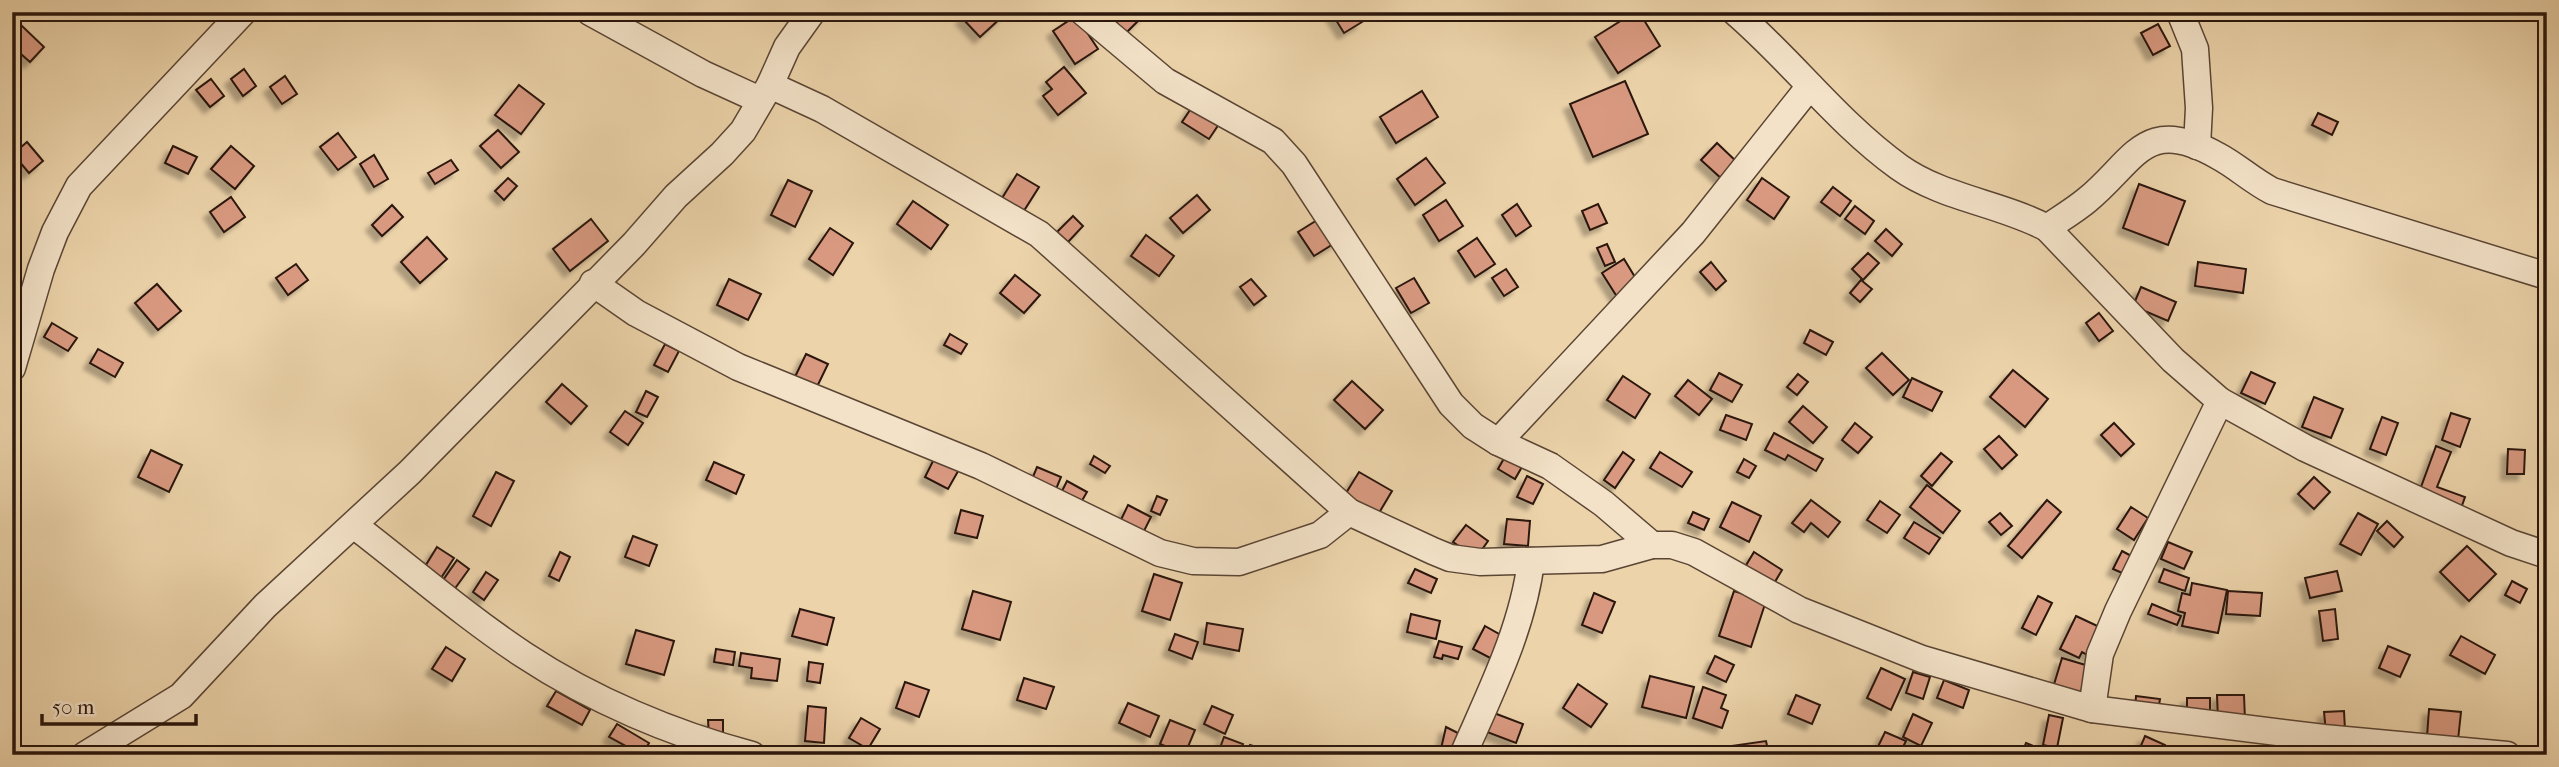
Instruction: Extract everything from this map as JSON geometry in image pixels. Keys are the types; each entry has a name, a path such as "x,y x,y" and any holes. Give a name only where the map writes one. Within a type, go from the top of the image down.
{"street":[{"path":"12,368 16,335 55,232 79,186 243,12"},
{"path":"590,12 703,74 821,109 1039,234 1349,512 1450,558 1480,562 1602,559 1652,545 1672,545 1695,552 1799,610 1922,659 2092,709 2324,738 2507,755"},
{"path":"85,755 181,696 265,606 355,526 634,244 676,196 743,131 787,47 812,12"},
{"path":"1083,12 1165,81 1273,141 1294,164 1451,404 1474,426 1499,443 1550,466 1604,504 1652,545"},
{"path":"1735,12 1810,86 1900,168 1935,186 2024,215 2047,228 2173,360 2220,401 2330,460 2511,543 2547,555"},
{"path":"2180,12 2194,48 2199,108 2197,146"},
{"path":"1499,443 1693,233 1810,86"},
{"path":"2047,228 2088,200 2131,153 2151,142 2171,140 2197,146 2220,156 2246,178 2272,191 2547,276"},
{"path":"593,283 636,313 738,368 981,466 1160,553 1193,561 1239,562 1320,535 1349,512"},
{"path":"2092,709 2100,654 2113,622 2220,401"},
{"path":"355,526 523,654 573,684 706,743 752,755"},
{"path":"1463,755 1510,644 1529,583 1531,561"}],"building":[{"path":"969,12 1002,12 1004,15 980,37 962,18"},
{"path":"1127,12 1147,12 1124,35 1114,25"},
{"path":"1331,12 1356,12 1362,22 1344,33"},
{"path":"1639,12 1660,46 1618,73 1595,37"},
{"path":"1076,16 1098,49 1075,64 1053,31"},
{"path":"2158,24 2170,46 2153,55 2141,33"},
{"path":"22,26 44,47 30,62 12,46 12,36"},
{"path":"1064,67 1086,93 1058,115 1043,96 1052,89 1046,82"},
{"path":"244,69 256,86 243,96 231,79"},
{"path":"285,76 297,94 282,104 270,87"},
{"path":"211,79 224,96 210,107 196,90"},
{"path":"1625,81 1648,134 1593,157 1570,104"},
{"path":"519,85 544,104 521,134 495,115"},
{"path":"1422,91 1438,117 1396,143 1380,117"},
{"path":"1194,104 1221,121 1209,139 1182,122"},
{"path":"2318,113 2338,122 2332,135 2312,125"},
{"path":"498,130 519,152 501,168 480,146"},
{"path":"338,133 356,157 338,170 320,147"},
{"path":"27,142 43,161 29,173 13,154"},
{"path":"1717,143 1739,164 1723,180 1701,160"},
{"path":"173,146 197,157 188,174 165,163"},
{"path":"231,146 254,166 235,189 211,169"},
{"path":"374,155 388,179 374,187 360,164"},
{"path":"1426,158 1445,183 1415,205 1397,179"},
{"path":"451,160 458,170 435,184 428,173"},
{"path":"1017,174 1039,187 1020,217 999,203"},
{"path":"508,178 517,186 504,200 495,191"},
{"path":"1762,178 1789,197 1774,219 1747,200"},
{"path":"788,180 812,191 795,227 771,215"},
{"path":"2139,184 2185,201 2168,245 2123,228"},
{"path":"1833,187 1851,201 1840,216 1821,202"},
{"path":"1197,195 1210,210 1183,233 1170,218"},
{"path":"231,197 245,217 224,232 210,212"},
{"path":"1446,200 1463,226 1439,241 1423,215"},
{"path":"913,201 948,225 931,249 897,224"},
{"path":"1517,204 1531,226 1516,236 1502,215"},
{"path":"1598,204 1607,223 1590,230 1582,211"},
{"path":"392,205 403,217 382,236 372,225"},
{"path":"1855,206 1874,221 1865,234 1845,219"},
{"path":"1073,216 1083,226 1068,242 1057,232"},
{"path":"1322,217 1338,241 1314,256 1298,232"},
{"path":"591,219 608,241 570,271 553,249"},
{"path":"830,228 853,243 833,275 809,259"},
{"path":"1886,229 1902,244 1892,256 1875,241"},
{"path":"1146,235 1174,256 1159,276 1131,256"},
{"path":"427,237 447,259 420,283 401,262"},
{"path":"1477,238 1495,264 1475,277 1458,251"},
{"path":"1607,244 1615,262 1605,266 1597,248"},
{"path":"1868,253 1879,263 1863,280 1852,269"},
{"path":"1624,259 1641,287 1619,300 1602,273"},
{"path":"1711,262 1726,281 1716,290 1700,272"},
{"path":"2198,262 2246,269 2243,293 2195,286"},
{"path":"296,264 308,280 288,295 276,278"},
{"path":"1506,269 1518,287 1504,296 1492,278"},
{"path":"1015,275 1040,295 1024,313 1000,293"},
{"path":"1414,278 1429,303 1411,313 1396,288"},
{"path":"729,279 761,294 748,320 717,305"},
{"path":"1251,279 1266,296 1254,305 1240,287"},
{"path":"1861,280 1872,289 1860,302 1850,293"},
{"path":"157,284 181,311 158,330 135,303"},
{"path":"2141,287 2176,302 2168,321 2133,306"},
{"path":"2099,313 2113,331 2099,341 2086,323"},
{"path":"52,323 77,338 68,351 44,337"},
{"path":"1810,330 1833,342 1826,355 1804,343"},
{"path":"950,334 967,344 961,354 944,345"},
{"path":"665,344 679,351 668,372 654,365"},
{"path":"98,349 123,363 115,377 90,363"},
{"path":"1882,353 1909,380 1893,395 1866,368"},
{"path":"806,354 828,364 814,393 792,383"},
{"path":"2013,370 2048,399 2025,427 1990,397"},
{"path":"2251,372 2275,383 2265,404 2241,393"},
{"path":"1719,373 1742,385 1732,402 1710,390"},
{"path":"1798,374 1808,382 1797,395 1787,387"},
{"path":"1623,376 1650,394 1635,418 1607,400"},
{"path":"1912,378 1942,392 1932,411 1903,397"},
{"path":"1688,380 1712,399 1699,415 1675,396"},
{"path":"1352,381 1383,410 1365,429 1334,400"},
{"path":"562,384 587,406 571,424 546,402"},
{"path":"646,391 658,397 647,417 636,412"},
{"path":"2314,397 2343,409 2331,438 2302,427"},
{"path":"1803,406 1827,427 1813,443 1789,422"},
{"path":"625,411 643,423 628,445 610,432"},
{"path":"2451,413 2470,419 2460,447 2442,440"},
{"path":"1726,415 1752,424 1746,440 1720,430"},
{"path":"2382,417 2398,423 2386,455 2370,449"},
{"path":"1855,423 1872,437 1858,453 1842,440"},
{"path":"2114,423 2134,444 2121,456 2101,435"},
{"path":"1774,433 1823,459 1816,471 1788,455 1785,460 1765,450"},
{"path":"1999,436 2017,455 2002,469 1984,449"},
{"path":"2436,446 2451,452 2437,487 2465,497 2459,514 2417,498"},
{"path":"2508,449 2525,450 2524,474 2507,474"},
{"path":"151,450 182,465 169,492 138,477"},
{"path":"1623,452 1634,460 1615,488 1604,480"},
{"path":"1660,452 1692,472 1682,487 1650,468"},
{"path":"937,453 961,466 948,489 925,477"},
{"path":"1941,453 1952,462 1932,486 1921,476"},
{"path":"1506,455 1523,465 1515,479 1498,469"},
{"path":"1094,456 1110,466 1105,473 1090,464"},
{"path":"1744,459 1756,466 1749,478 1737,472"},
{"path":"714,462 744,475 736,494 706,480"},
{"path":"1037,467 1061,477 1054,494 1030,484"},
{"path":"496,472 514,481 491,526 473,516"},
{"path":"1359,472 1392,491 1376,518 1343,498"},
{"path":"1527,476 1543,484 1533,504 1517,497"},
{"path":"2314,477 2330,492 2314,509 2298,494"},
{"path":"1067,481 1087,492 1079,506 1060,495"},
{"path":"1927,485 1960,511 1943,533 1910,507"},
{"path":"1157,496 1167,500 1160,515 1151,511"},
{"path":"1811,500 1840,522 1828,537 1811,523 1804,532 1792,523"},
{"path":"2047,500 2061,512 2022,558 2008,546"},
{"path":"1880,501 1900,515 1887,533 1867,520"},
{"path":"1732,502 1761,516 1749,542 1720,527"},
{"path":"1128,505 1151,517 1141,537 1118,526"},
{"path":"2131,507 2148,518 2134,540 2117,529"},
{"path":"961,510 983,516 977,538 955,533"},
{"path":"1693,512 1709,519 1704,530 1688,523"},
{"path":"2000,513 2012,526 2001,535 1989,522"},
{"path":"2358,513 2378,524 2361,555 2340,544"},
{"path":"1507,519 1530,521 1528,546 1504,544"},
{"path":"2387,521 2403,537 2394,547 2377,531"},
{"path":"1914,522 1940,538 1929,554 1904,538"},
{"path":"1466,525 1488,541 1476,558 1453,542"},
{"path":"633,536 657,545 649,566 625,557"},
{"path":"2168,542 2192,552 2184,569 2161,559"},
{"path":"2467,546 2496,574 2469,601 2440,572"},
{"path":"437,547 454,558 437,584 421,573"},
{"path":"2122,551 2137,559 2129,576 2113,569"},
{"path":"560,552 570,557 559,581 549,576"},
{"path":"1754,552 1782,570 1773,585 1745,567"},
{"path":"457,560 469,569 451,594 439,586"},
{"path":"1415,569 1437,579 1431,593 1408,583"},
{"path":"2164,569 2189,578 2185,591 2159,582"},
{"path":"2337,571 2342,591 2310,598 2305,578"},
{"path":"486,572 498,580 484,600 473,592"},
{"path":"1154,574 1182,583 1170,620 1142,611"},
{"path":"2512,581 2527,589 2520,603 2505,595"},
{"path":"2192,583 2227,590 2218,633 2182,626 2185,613 2178,611 2182,593 2190,595"},
{"path":"973,591 1011,602 1000,640 962,629"},
{"path":"1734,591 1766,601 1751,647 1719,636"},
{"path":"2228,591 2262,593 2260,616 2226,614"},
{"path":"1594,593 1615,602 1602,633 1582,625"},
{"path":"2038,596 2052,603 2036,635 2022,628"},
{"path":"2152,604 2181,616 2177,625 2148,614"},
{"path":"800,609 834,618 827,645 792,636"},
{"path":"2335,609 2338,639 2323,641 2319,611"},
{"path":"1411,614 1440,621 1436,639 1407,632"},
{"path":"2076,616 2106,630 2093,658 2082,652 2079,658 2060,649"},
{"path":"1207,623 1243,629 1239,651 1204,644"},
{"path":"1485,626 1506,638 1494,660 1473,649"},
{"path":"636,630 674,641 664,675 626,664"},
{"path":"1175,634 1198,642 1192,659 1169,650"},
{"path":"2461,636 2495,655 2485,674 2450,655"},
{"path":"1439,641 1462,647 1458,659 1443,655 1442,659 1434,657"},
{"path":"2388,646 2410,655 2400,677 2379,668"},
{"path":"446,647 465,659 452,681 432,669"},
{"path":"716,649 735,652 733,665 714,662"},
{"path":"741,653 780,659 777,681 751,678 752,668 739,666"},
{"path":"1715,656 1734,665 1726,682 1707,673"},
{"path":"2062,658 2089,666 2079,698 2052,691"},
{"path":"809,662 823,664 820,683 807,681"},
{"path":"1881,668 1905,679 1891,710 1867,698"},
{"path":"1913,672 1930,677 1923,699 1906,693"},
{"path":"1650,676 1694,687 1686,718 1642,707"},
{"path":"1024,678 1054,687 1046,709 1017,700"},
{"path":"1944,680 1969,690 1963,708 1937,698"},
{"path":"905,682 929,690 919,717 896,708"},
{"path":"1578,684 1607,704 1591,727 1563,708"},
{"path":"1703,687 1726,695 1721,708 1728,711 1722,728 1693,718"},
{"path":"556,691 590,710 582,725 547,706"},
{"path":"1796,695 1820,705 1812,724 1788,714"},
{"path":"2217,695 2244,695 2245,720 2218,720"},
{"path":"2136,696 2160,699 2158,711 2135,708"},
{"path":"2187,698 2210,698 2210,717 2187,717"},
{"path":"1128,703 1159,716 1150,737 1119,723"},
{"path":"808,706 826,708 824,743 805,741"},
{"path":"1212,706 1233,715 1225,734 1204,724"},
{"path":"2429,709 2461,712 2458,740 2427,737"},
{"path":"2344,711 2345,730 2326,732 2324,712"},
{"path":"1494,713 1523,724 1516,743 1487,732"},
{"path":"1913,714 1932,723 1921,746 1903,737"},
{"path":"2049,715 2063,718 2057,748 2043,745"},
{"path":"861,718 880,729 868,749 849,738"},
{"path":"708,720 723,720 723,735 709,735"},
{"path":"1170,720 1195,730 1185,754 1160,744"},
{"path":"617,724 649,743 642,755 609,737"},
{"path":"1446,727 1462,735 1457,755 1440,753"},
{"path":"1885,732 1906,741 1899,755 1874,755"},
{"path":"2145,736 2165,745 2161,755 2137,755"},
{"path":"1224,737 1243,744 1239,755 1220,748"},
{"path":"1766,741 1769,755 1732,755 1731,746"},
{"path":"2026,743 2048,752 2047,755 2021,755"},
{"path":"1250,745 1272,752 1271,755 1247,755"}]}
